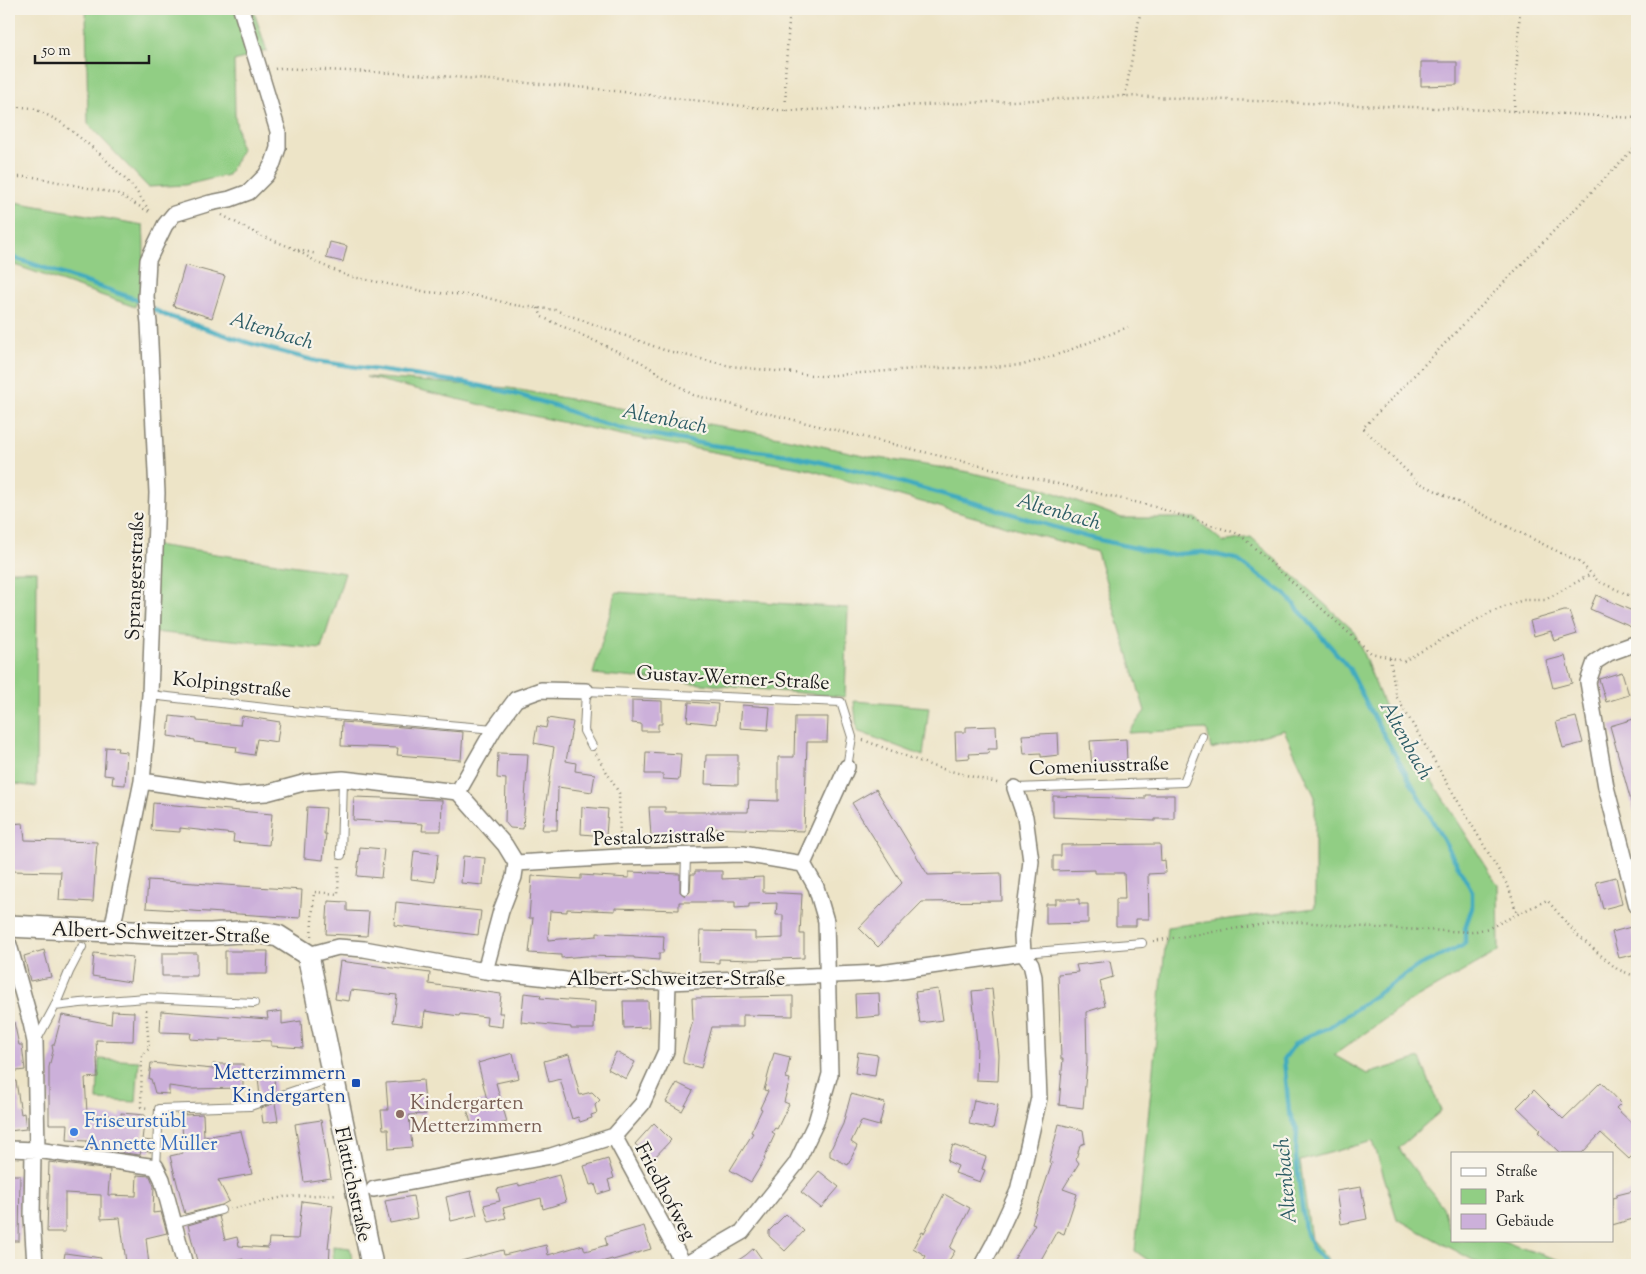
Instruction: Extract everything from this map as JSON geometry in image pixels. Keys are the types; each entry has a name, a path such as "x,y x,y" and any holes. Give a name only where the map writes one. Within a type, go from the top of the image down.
{"main road":[{"name":"Albert-Schweitzer-Straße","path":"9,926 211,934 262,932 309,946"},
{"name":"Flattichstraße","path":"309,946 332,1078 372,1265"}],"street":[{"path":"203,205 230,199 249,192 266,175 274,163 278,148 278,131 241,9"},
{"name":"Sprangerstraße","path":"112,930 142,781 150,695 157,493 149,323 146,297 148,260 165,225 174,214 203,205"},
{"path":"1637,643 1610,653 1595,662 1588,682 1606,787 1637,906"},
{"name":"Gustav-Werner-Straße","path":"458,792 494,729 516,699 541,690 586,690"},
{"path":"684,1265 742,1232 796,1164 816,1122 830,1074 826,921 816,887 803,864 847,767"},
{"path":"142,781 238,795 266,793 307,782 343,779 458,792 505,845 516,863 514,877 502,911 486,971"},
{"name":"Comeniusstraße","path":"1015,788 1025,817 1031,861 1022,936 1023,953"},
{"name":"Pestalozzistraße","path":"516,863 620,856 743,854 803,864"},
{"path":"9,944 35,1042 35,1150 32,1217 35,1265"},
{"name":"Albert-Schweitzer-Straße","path":"309,946 364,949 486,971 566,980 668,982 881,973 1023,953"},
{"path":"982,1265 1018,1191 1039,1098 1034,976 1031,964 1023,953"},
{"path":"374,1189 551,1156 614,1136 642,1104 666,1051 668,982"},
{"name":"Friedhofweg","path":"614,1136 684,1265"},
{"path":"9,1150 35,1150 156,1167 162,1179 184,1265"}],"lane":[{"name":"Gustav-Werner-Straße","path":"586,690 841,702 852,737 847,767"},
{"path":"586,690 584,731 592,746"},
{"name":"Kolpingstraße","path":"150,695 494,729"},
{"name":"Comeniusstraße","path":"1015,788 1184,782 1202,736"},
{"path":"341,855 343,779"},
{"path":"685,890 686,855"},
{"name":"Albert-Schweitzer-Straße","path":"1023,953 1142,943"},
{"path":"35,1042 55,1006 82,947"},
{"path":"55,1006 80,1002 146,998 254,1003"},
{"path":"156,1167 159,1109 250,1106 332,1078"},
{"path":"174,1223 221,1210"}],"path":[{"path":"786,111 790,9"},
{"path":"1125,96 1142,9"},
{"path":"1514,111 1520,9"},
{"path":"261,72 280,68 416,74 589,88 786,111 1125,96 1514,111 1637,118"},
{"path":"9,106 33,108 59,121 98,152 134,188 152,214 118,194 34,177 9,177"},
{"path":"1637,145 1363,428 1418,482 1581,563 1598,581 1637,599"},
{"path":"203,205 256,234 295,249 317,254"},
{"path":"295,249 320,264 348,276 428,292 480,296 514,306 555,310 664,350 730,366 821,376 928,368 1023,365 1062,353 1128,327"},
{"path":"538,308 542,317 641,362 693,395 1152,506 1239,534 1371,653 1390,658 1404,661 1488,613 1522,600 1545,600 1591,574"},
{"path":"1390,658 1396,696 1509,888 1517,914"},
{"path":"852,737 935,767 1015,788"},
{"path":"592,746 619,793 620,856"},
{"path":"309,946 314,892 338,894 339,868"},
{"path":"1142,943 1279,922 1472,932 1489,928 1547,900 1576,935 1616,968 1637,977"},
{"path":"146,998 149,1049 142,1054 141,1107 159,1109"},
{"path":"237,1208 284,1197 330,1194"}],"green space":[{"path":"86,9 253,9 267,51 234,61 235,116 241,151 228,175 185,185 148,187 88,124"},
{"path":"9,201 143,225 143,266 135,307 9,263"},
{"path":"366,377 509,388 785,438 872,457 958,470 1039,487 1122,518 1195,518 1223,542 1251,537 1354,631 1384,705 1498,885 1499,951 1406,1004 1334,1055 1367,1074 1420,1058 1441,1111 1398,1148 1443,1207 1449,1229 1451,1230 1451,1242 1503,1242 1572,1264 1587,1265 1482,1265 1397,1219 1373,1141 1300,1161 1311,1239 1332,1265 1155,1265 1135,1251 1167,927 1315,908 1315,797 1284,730 1211,749 1207,729 1128,733 1145,711 1097,552 806,469 626,436 478,404"},
{"path":"148,544 345,573 321,649 144,631"},
{"path":"9,571 37,571 36,787 9,783"},
{"path":"616,592 848,608 845,697 593,674"},
{"path":"854,701 929,707 923,756 857,731"},
{"path":"99,1059 139,1061 136,1102 97,1100"},
{"path":"333,1246 350,1248 353,1265 333,1265"}],"building":[{"path":"1421,62 1457,62 1457,85 1421,86"},
{"path":"330,242 347,246 343,262 326,258"},
{"path":"185,265 225,276 212,318 173,306"},
{"path":"1596,595 1637,613 1631,627 1590,609"},
{"path":"1569,611 1577,634 1554,641 1551,631 1534,636 1530,621"},
{"path":"1565,656 1572,683 1553,688 1546,661"},
{"path":"1622,672 1629,695 1606,702 1599,679"},
{"path":"632,700 662,701 662,724 658,724 658,731 641,731 641,724 632,723"},
{"path":"689,702 718,704 716,724 687,721"},
{"path":"742,705 770,707 768,730 740,728"},
{"path":"170,716 197,719 197,721 240,725 242,716 280,722 277,742 257,739 254,755 236,752 237,747 195,742 195,740 168,736"},
{"path":"795,717 828,717 827,742 807,742 804,831 709,828 709,835 651,836 649,807 665,807 665,812 748,812 749,800 778,801 778,757 794,757"},
{"path":"1576,717 1583,743 1563,748 1556,722"},
{"path":"548,718 573,722 566,761 576,763 575,771 595,774 592,792 558,787 557,830 542,830 554,747 534,743 537,726 546,728"},
{"path":"1637,718 1637,812 1634,812 1610,726"},
{"path":"342,722 463,732 461,760 397,755 398,748 341,746"},
{"path":"996,726 997,749 988,749 989,753 969,754 970,758 956,759 955,732 966,732 966,727"},
{"path":"1058,733 1059,755 1041,757 1041,753 1024,754 1022,735"},
{"path":"1126,739 1127,761 1103,762 1104,768 1092,769 1090,741"},
{"path":"106,747 118,748 117,751 127,752 125,785 112,784 113,776 104,775"},
{"path":"646,752 681,754 679,780 663,779 663,774 645,774"},
{"path":"498,753 528,754 523,829 510,828 505,822 506,779 497,778"},
{"path":"706,755 738,755 738,785 705,784"},
{"path":"876,789 928,875 1001,873 1002,901 922,902 878,947 859,928 902,883 852,803"},
{"path":"1145,795 1174,795 1174,819 1155,819 1155,821 1053,817 1053,796 1145,799"},
{"path":"354,797 442,800 441,831 422,831 423,824 353,820"},
{"path":"153,803 272,814 269,845 233,842 234,834 180,828 180,832 151,830"},
{"path":"307,807 326,808 323,860 304,858"},
{"path":"582,807 608,809 606,836 581,834"},
{"path":"23,823 25,840 97,842 93,902 59,900 61,872 9,871 9,824"},
{"path":"1160,844 1161,861 1165,860 1166,873 1148,874 1149,919 1136,919 1136,926 1116,926 1116,899 1125,899 1124,873 1095,873 1095,870 1053,871 1053,856 1061,856 1061,845"},
{"path":"360,847 384,849 381,878 357,876"},
{"path":"414,851 438,854 435,882 411,879"},
{"path":"463,856 485,858 483,885 461,883"},
{"path":"695,871 722,871 722,879 763,877 763,892 802,894 800,934 804,934 804,958 719,959 719,963 699,962 700,931 755,932 755,939 783,938 783,915 776,915 777,903 749,904 749,907 735,908 735,902 679,902 679,910 615,908 615,911 567,909 567,912 550,911 548,940 597,936 597,933 664,936 663,953 659,953 659,960 634,957 586,956 561,958 561,955 529,953 533,918 529,918 532,876 581,879 581,875 629,878 629,872 680,874 680,892 685,896 690,892 691,874 695,874"},
{"path":"1616,877 1622,904 1603,909 1596,882"},
{"path":"148,880 302,890 300,918 146,908"},
{"path":"1056,899 1079,899 1079,904 1088,904 1088,923 1046,924 1046,904 1056,904"},
{"path":"328,901 347,902 347,911 369,912 367,936 326,934"},
{"path":"396,902 481,911 478,935 394,925"},
{"path":"1631,927 1637,954 1619,958 1612,932"},
{"path":"44,950 51,977 30,981 24,956"},
{"path":"225,951 268,951 267,974 225,974"},
{"path":"94,953 133,957 130,982 92,976"},
{"path":"162,953 197,953 197,976 162,976"},
{"path":"340,961 430,973 429,984 501,994 499,1013 503,1013 502,1027 486,1025 487,1017 460,1014 459,1016 425,1011 423,1026 393,1022 397,995 351,990 349,1001 335,999"},
{"path":"1110,961 1113,977 1100,981 1105,1006 1086,1012 1087,1062 1083,1108 1059,1105 1063,1059 1061,1059 1058,974 1078,972 1076,965"},
{"path":"938,989 943,1020 920,1023 915,992"},
{"path":"992,989 999,1055 998,1081 976,1080 977,1044 972,991"},
{"path":"524,993 541,995 540,998 595,1002 594,1029 571,1029 571,1027 521,1022"},
{"path":"879,993 880,1016 856,1018 855,994"},
{"path":"793,996 793,1016 743,1015 743,1027 712,1027 701,1068 683,1063 693,1020 692,998"},
{"path":"623,1001 648,1001 649,1027 624,1028"},
{"path":"112,1011 134,1012 133,1041 96,1040 98,1077 85,1078 87,1113 121,1117 121,1113 145,1115 142,1140 152,1141 151,1152 141,1151 140,1155 86,1148 87,1141 67,1140 68,1124 49,1124 49,1067 53,1051 52,1045 54,1045 62,1015 111,1024"},
{"path":"161,1011 268,1019 267,1013 282,1011 282,1024 301,1021 303,1048 271,1046 271,1041 190,1039 191,1033 160,1032"},
{"path":"14,1022 19,1045 22,1045 25,1070 9,1072 9,1023"},
{"path":"616,1052 635,1062 626,1079 608,1069"},
{"path":"858,1052 878,1055 875,1076 855,1073"},
{"path":"513,1053 519,1078 496,1083 507,1122 473,1131 466,1105 487,1100 478,1063"},
{"path":"774,1053 790,1057 786,1078 790,1079 784,1102 789,1104 777,1129 775,1128 772,1132 775,1134 765,1159 751,1182 730,1170 753,1133 751,1132 768,1091 764,1090"},
{"path":"569,1054 580,1095 592,1092 600,1100 595,1105 597,1113 591,1115 592,1118 580,1122 578,1117 572,1119 560,1079 549,1082 544,1061"},
{"path":"151,1063 213,1069 213,1064 243,1064 243,1088 191,1089 169,1086 169,1094 155,1093 151,1079 149,1079"},
{"path":"274,1076 275,1092 260,1097 258,1077"},
{"name":"Kindergarten Metterzimmern","path":"423,1080 426,1114 409,1115 412,1147 389,1149 388,1129 383,1129 381,1110 388,1110 386,1083"},
{"path":"16,1081 21,1114 24,1113 26,1129 9,1131 9,1082"},
{"path":"1601,1082 1621,1103 1616,1108 1637,1128 1637,1151 1629,1159 1601,1133 1583,1152 1559,1152 1538,1132 1541,1130 1517,1107 1534,1090 1563,1119"},
{"path":"677,1083 693,1091 682,1111 666,1102"},
{"path":"851,1094 885,1103 879,1126 861,1121 851,1142 857,1146 848,1165 830,1156 830,1151 843,1124"},
{"path":"974,1100 998,1105 993,1129 969,1124"},
{"path":"275,1103 278,1121 263,1123 261,1108"},
{"path":"203,1114 204,1137 241,1131 252,1174 218,1180 229,1201 222,1205 185,1214 170,1156 183,1153 182,1115"},
{"path":"321,1120 331,1178 304,1182 295,1124"},
{"path":"654,1123 671,1140 652,1160 635,1144"},
{"path":"1059,1124 1083,1130 1085,1143 1080,1145 1076,1159 1079,1163 1063,1189 1077,1194 1064,1234 1057,1231 1038,1265 1022,1265 1014,1260 1035,1224 1032,1223 1052,1163 1049,1162"},
{"path":"953,1145 986,1157 982,1169 985,1170 980,1182 955,1173 958,1166 947,1161"},
{"path":"608,1159 614,1178 608,1180 611,1190 598,1194 595,1184 590,1185 584,1166"},
{"path":"49,1162 110,1170 108,1195 136,1196 137,1175 150,1176 154,1186 153,1213 161,1212 167,1233 146,1238 149,1265 129,1265 126,1262 120,1218 101,1219 101,1195 65,1193 65,1232 47,1232"},
{"path":"819,1171 839,1187 821,1208 801,1192"},
{"path":"9,1175 20,1175 19,1241 9,1241"},
{"path":"559,1175 566,1202 543,1209 541,1198 503,1208 506,1218 489,1222 484,1205 500,1201 497,1189 519,1184 519,1186"},
{"path":"1361,1187 1367,1219 1341,1224 1336,1191"},
{"path":"1637,1190 1637,1216 1614,1224 1614,1198"},
{"path":"471,1191 477,1215 451,1221 446,1197"},
{"path":"944,1194 970,1208 950,1248 955,1251 946,1265 921,1265 926,1256 913,1248 922,1232 924,1233"},
{"path":"413,1196 417,1218 390,1223 385,1201"},
{"path":"302,1201 333,1205 328,1248 330,1248 329,1265 267,1260 267,1265 243,1265 243,1259 217,1265 198,1265 188,1225 219,1216 225,1240 237,1237 239,1246 268,1248 269,1238 298,1239"},
{"path":"786,1214 804,1231 785,1251 769,1236 769,1231"},
{"path":"644,1226 651,1249 591,1265 462,1265 461,1261 503,1250 504,1255 546,1245 548,1255 583,1245 585,1251 607,1245 605,1237"},
{"path":"754,1248 766,1265 731,1265 746,1255"},
{"path":"65,1253 101,1258 100,1265 63,1265"}],"waterway":[{"name":"Altenbach","path":"9,256 135,299 144,304"},
{"name":"Altenbach","path":"151,308 165,315 249,343 316,361 467,383 512,393 556,406 591,420 627,430 711,445 788,455 861,471 1087,537 1166,555 1202,552 1236,559 1285,594 1349,668 1370,710 1472,891 1472,908 1465,928 1465,943 1462,946 1418,966 1328,1028 1310,1035 1294,1045 1284,1059 1289,1112 1297,1129 1296,1157 1305,1230 1313,1249 1329,1265"}],"place":[{"name":"Metterzimmern Kindergarten","path":"356,1083"},
{"name":"Kindergarten Metterzimmern","path":"400,1114"},
{"name":"Friseurstübl Annette Müller","path":"74,1132"}]}
